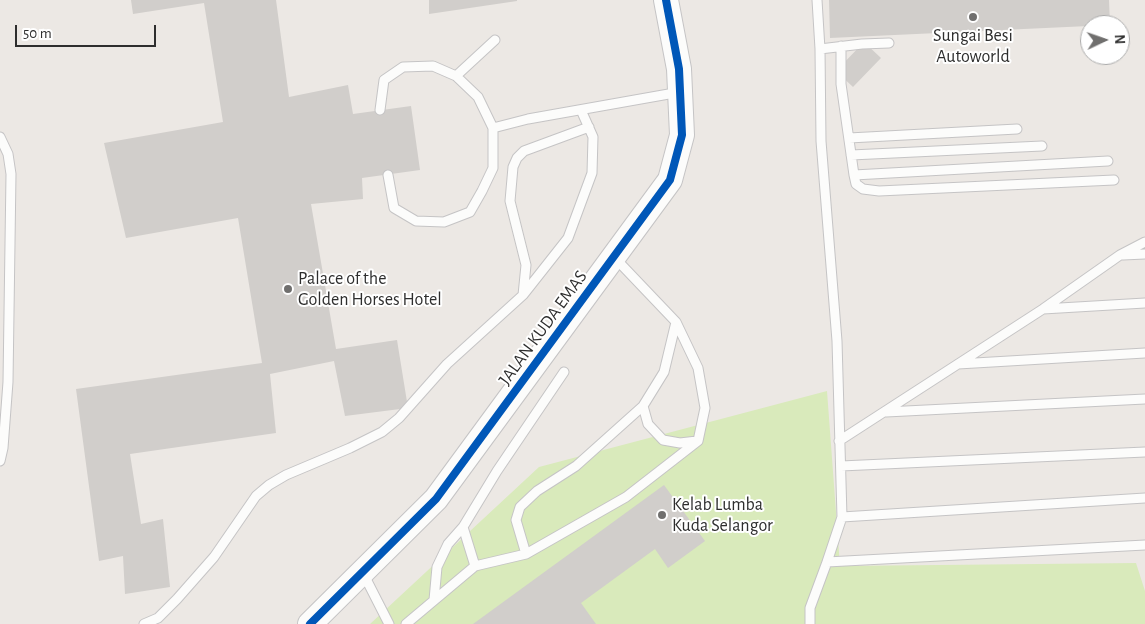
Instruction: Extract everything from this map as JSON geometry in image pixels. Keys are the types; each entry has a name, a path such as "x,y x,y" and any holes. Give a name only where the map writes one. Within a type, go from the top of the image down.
{"street":[{"name":"JALAN KUDA EMAS","path":"310,624 436,499 670,180 682,135 679,68 666,0"}],"lane":[{"path":"810,624 810,608 842,517 837,341 821,140 820,48 817,0"},
{"path":"456,76 495,40"},
{"path":"820,48 889,43"},
{"path":"841,46 841,84 851,155 856,184 862,189 879,191 1114,180"},
{"path":"380,110 384,80 403,67 433,66 456,76 478,97 493,128 493,168 470,212 444,222 416,221 394,208 388,174"},
{"path":"493,128 528,119 680,92"},
{"path":"144,624 158,618 214,557 256,496 269,485 286,475 350,448 382,432 399,418 447,364 523,295 568,238 592,173 593,137 581,110"},
{"path":"523,295 526,265 510,201 513,167 517,158 524,151 588,126"},
{"path":"849,138 1017,129"},
{"path":"0,136 8,154 11,174 8,372 3,448 0,461"},
{"path":"851,155 1042,146"},
{"path":"854,175 1108,161"},
{"path":"839,441 1043,309 1120,255 1145,242"},
{"path":"1120,255 1145,254"},
{"path":"406,624 476,566 526,554 626,497 698,441 705,408 698,368 676,322 614,256"},
{"path":"1043,309 1145,303"},
{"path":"526,554 516,520 520,507 537,491 576,466 643,406 664,372 676,322"},
{"path":"958,364 1145,353"},
{"path":"434,600 437,567 448,544 463,527 496,471 564,372"},
{"path":"884,412 1145,399"},
{"path":"643,406 648,424 663,440 680,443 698,441"},
{"path":"841,466 1145,452"},
{"path":"842,517 1145,498"},
{"path":"463,527 476,566"},
{"path":"827,562 1145,545"},
{"path":"362,572 388,624"}],"green space":[{"name":"Kelab Lumba Kuda Selangor","path":"827,391 840,566 1136,563 1145,591 1145,624 370,624 539,467"}],"building":[{"name":"Palace of the Golden Horses Hotel","path":"131,0 276,0 289,97 348,85 353,114 411,106 420,170 362,178 363,199 311,204 336,349 397,340 408,408 345,416 334,361 270,374 276,433 130,454 141,524 163,519 170,587 125,594 123,556 99,561 76,389 262,363 238,218 126,238 104,143 223,122 204,3 133,14"},
{"path":"429,0 517,0 517,1 429,14"},
{"name":"Sungai Besi Autoworld","path":"829,0 1109,0 1110,15 1080,15 1080,26 830,38"},
{"path":"864,42 881,58 853,87 836,71"},
{"path":"664,485 705,541 668,568 655,549 581,603 596,624 473,624"}],"cycle path":[{"path":"310,624 436,499 670,180 682,135 679,69 666,0"}],"place":[{"name":"Sungai Besi Autoworld","path":"973,17"},
{"name":"Palace of the Golden Horses Hotel","path":"288,289"},
{"name":"Kelab Lumba Kuda Selangor","path":"662,515"}]}
